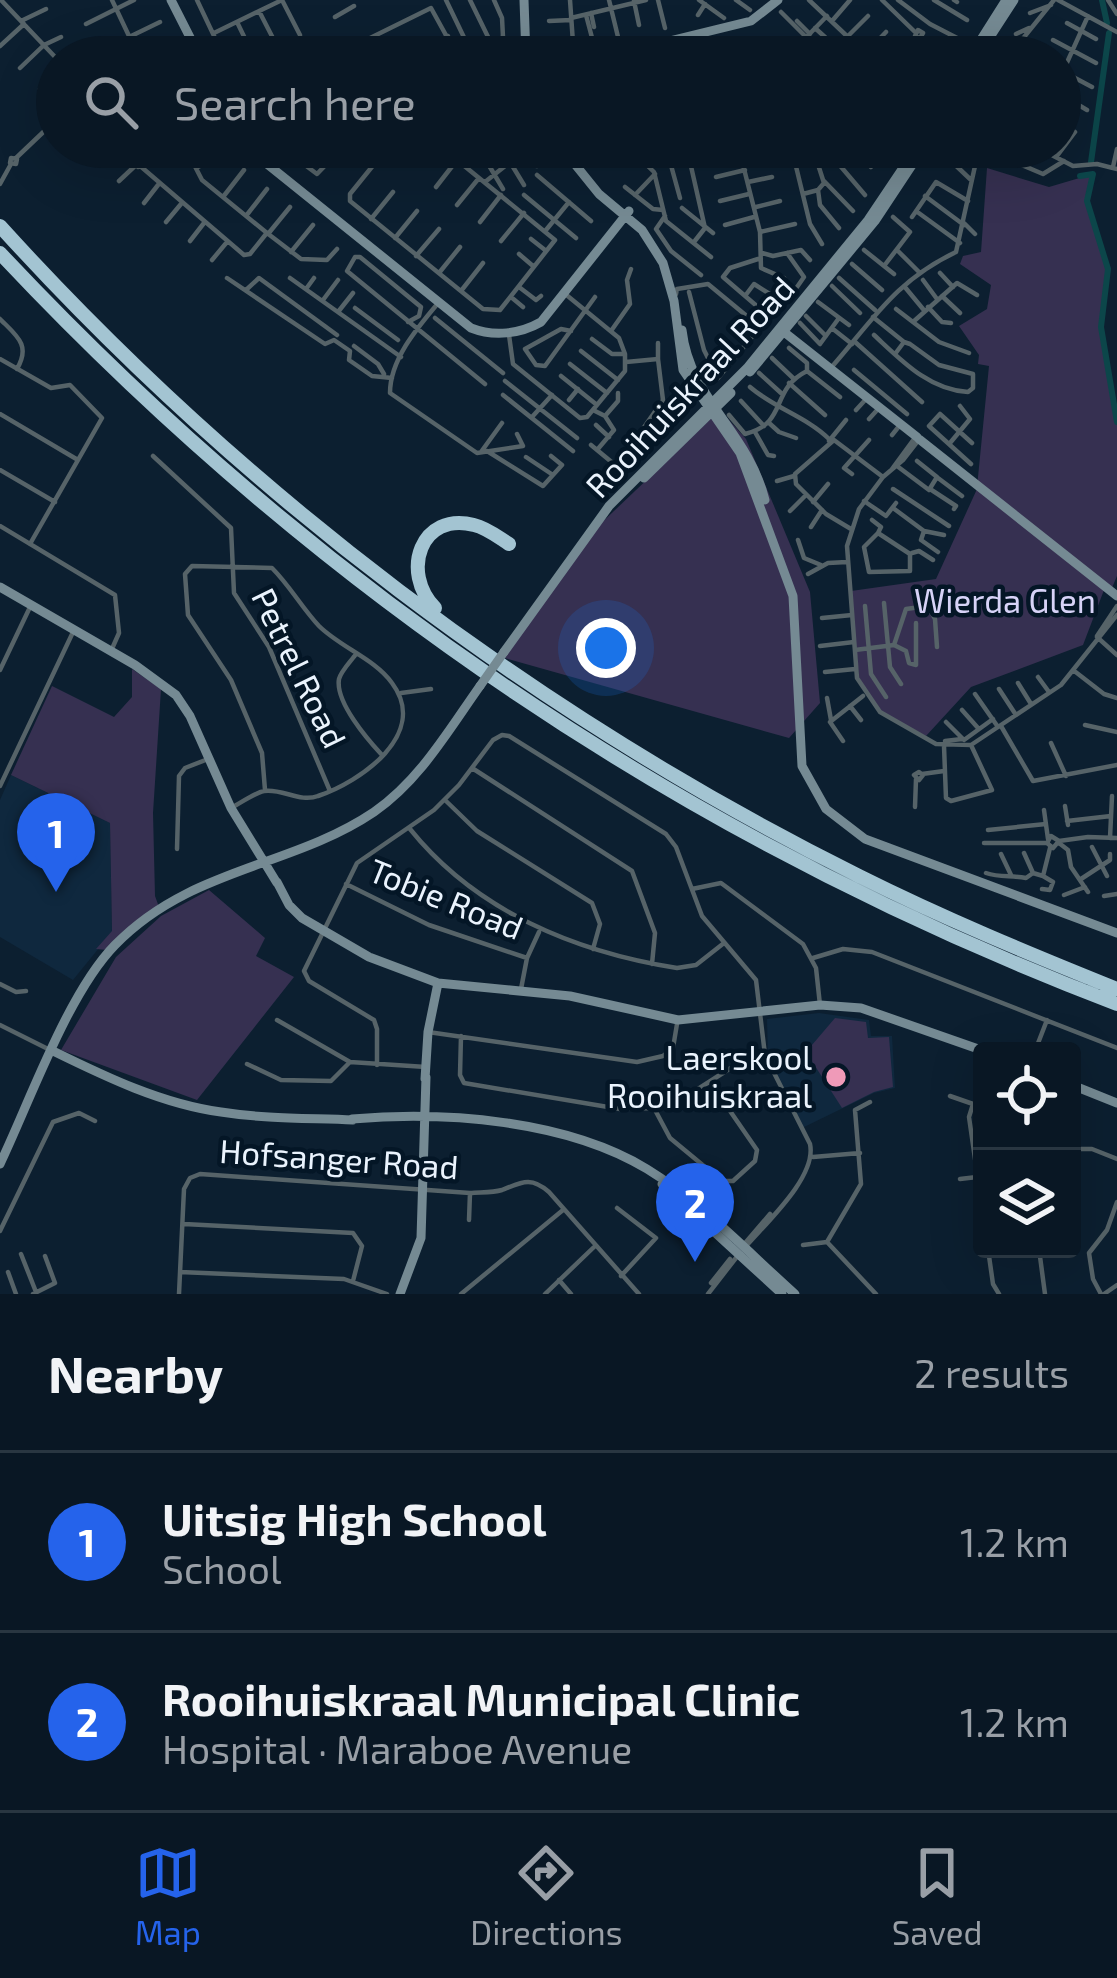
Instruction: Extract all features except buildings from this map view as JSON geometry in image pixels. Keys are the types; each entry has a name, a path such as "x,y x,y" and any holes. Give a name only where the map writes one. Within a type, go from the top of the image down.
{"highway":[{"path":"0,226 142,372 289,503 466,639 714,797 857,875 1117,989"},
{"path":"0,253 106,362 250,495 377,597 535,708 688,803 815,871 1011,962 1117,1004"},
{"path":"508,544 471,524 438,530 417,558 419,586 436,609 574,712"}],"main road":[{"path":"171,0 183,36"},
{"path":"524,0 525,36"},
{"path":"987,36 1010,0"},
{"path":"681,36 782,9"},
{"path":"272,168 474,330 508,332 540,322 627,213"},
{"path":"580,168 660,247 678,293 691,370 711,408"},
{"name":"Rooihuiskraal Road","path":"579,547 782,331 905,168"},
{"path":"678,293 680,360 698,406 690,422"},
{"path":"782,331 872,410 938,455 1084,572 1115,607"},
{"path":"694,391 734,430 754,468 796,612 800,755 814,793 826,809 865,839 1117,933"},
{"name":"Rooihuiskraal Road","path":"0,1164 92,974 127,934 193,889 343,829 390,800 424,766 609,506 690,422 711,408"},
{"path":"0,587 132,663 184,704 231,808 296,908 369,957 438,983 520,989 678,1020 820,1005 877,1012 973,1047"},
{"path":"250,839 265,854 284,852"},
{"path":"400,1294 421,1239 428,1032 438,983"},
{"path":"54,1051 125,1084 218,1112 503,1125 572,1136 650,1171 794,1294"},
{"path":"1081,1092 1117,1102"},
{"path":"740,1251 782,1294"}],"street":[{"path":"112,0 129,36 160,22"},
{"path":"86,24 134,0"},
{"path":"259,0 273,36"},
{"path":"214,33 282,0 299,35"},
{"path":"446,0 458,36"},
{"path":"470,0 488,36"},
{"path":"494,0 503,36"},
{"path":"570,0 572,36"},
{"path":"593,27 596,0"},
{"path":"609,0 618,36"},
{"path":"549,21 634,1 646,0 649,12"},
{"path":"658,0 665,28"},
{"path":"810,34 849,0"},
{"path":"882,0 915,36"},
{"path":"898,0 954,36"},
{"path":"934,0 967,20"},
{"path":"1108,0 1117,14"},
{"path":"200,1 215,36"},
{"path":"634,1 639,25"},
{"path":"740,1 750,10"},
{"path":"698,15 702,2 724,18"},
{"path":"1024,36 1054,2"},
{"path":"1030,14 1054,2 1070,2 1111,29"},
{"path":"1,3 36,37"},
{"path":"809,13 814,3 848,36 868,16"},
{"path":"335,17 353,5"},
{"path":"374,36 431,8 448,36"},
{"path":"0,46 22,22 46,9"},
{"path":"782,9 818,36"},
{"path":"903,20 912,11"},
{"path":"591,13 597,36"},
{"path":"1077,36 1088,16"},
{"path":"796,21 810,34"},
{"path":"237,22 244,36"},
{"path":"1067,23 1096,39"},
{"path":"1016,34 1029,28"},
{"path":"883,36 886,32"},
{"path":"20,68 36,53"},
{"path":"1081,55 1096,63"},
{"path":"1081,82 1092,87"},
{"path":"1081,106 1087,110"},
{"path":"2,185 10,161 36,139"},
{"path":"1081,163 1115,168 1117,149"},
{"path":"119,182 135,168"},
{"path":"139,168 248,256 290,207"},
{"path":"196,168 202,180 303,260 325,260 337,249"},
{"path":"369,168 346,198 461,291 490,311 500,310 554,241 502,192 468,168"},
{"path":"436,187 451,168"},
{"path":"490,168 502,192"},
{"path":"457,205 501,168"},
{"path":"514,168 524,185"},
{"path":"649,168 664,213 656,229 671,251 701,275"},
{"path":"672,168 680,198"},
{"path":"691,168 705,227 694,242"},
{"path":"796,168 812,229 822,244"},
{"path":"820,168 824,181 854,211"},
{"path":"842,168 865,195"},
{"path":"959,168 972,181"},
{"path":"830,369 902,284 956,252 975,168"},
{"path":"223,197 244,170"},
{"path":"716,177 745,170 748,181 761,253 760,268 745,296"},
{"path":"635,195 654,173 692,172"},
{"path":"537,175 591,221"},
{"path":"748,181 768,176"},
{"path":"824,181 818,190 820,206 839,228"},
{"path":"959,243 914,214 938,182 975,206"},
{"path":"144,203 158,185"},
{"path":"625,187 664,213 711,256"},
{"path":"246,216 267,189"},
{"path":"803,194 818,190"},
{"path":"371,219 393,191"},
{"path":"480,222 502,192"},
{"path":"719,201 751,194"},
{"path":"524,196 576,238"},
{"path":"925,196 975,234"},
{"path":"754,207 780,201"},
{"path":"545,231 569,202"},
{"path":"166,222 181,204"},
{"path":"682,208 713,233"},
{"path":"395,238 417,211"},
{"path":"502,241 524,213"},
{"path":"725,225 756,217"},
{"path":"884,266 910,232 893,217"},
{"path":"190,241 204,223"},
{"path":"760,232 795,224"},
{"path":"291,252 313,225"},
{"path":"416,256 439,229"},
{"path":"531,239 548,252"},
{"path":"212,260 227,242"},
{"path":"439,273 460,247"},
{"path":"766,314 723,276 761,253 771,256 802,250 810,260"},
{"path":"863,250 894,274"},
{"path":"898,251 919,272"},
{"path":"754,284 787,301 804,278 787,254"},
{"path":"408,322 419,316 422,307 356,256 347,272 408,322 417,328 485,384"},
{"path":"520,256 534,268"},
{"path":"461,291 483,263"},
{"path":"852,264 882,290"},
{"path":"760,268 784,278"},
{"path":"611,331 630,304 627,279 631,269"},
{"path":"940,273 952,287"},
{"path":"227,278 325,344 338,334"},
{"path":"246,290 259,278 378,364 388,376 389,393 543,486 562,464 551,456"},
{"path":"290,278 401,357"},
{"path":"306,289 314,278"},
{"path":"839,278 904,343 939,365 973,374 972,390 952,392 939,387 874,334"},
{"path":"322,300 338,280"},
{"path":"923,280 960,313"},
{"path":"913,322 959,283 977,295"},
{"path":"902,284 942,322 951,323"},
{"path":"678,293 696,285"},
{"path":"710,285 760,326 718,378 678,293 710,285"},
{"path":"832,286 860,313"},
{"path":"519,287 536,300 541,296"},
{"path":"844,298 853,290"},
{"path":"338,312 353,293"},
{"path":"508,332 513,364 580,418 595,408 618,380 626,358 620,339 564,293"},
{"path":"511,297 524,307"},
{"path":"571,331 562,328 526,347 536,364 545,367 596,297"},
{"path":"388,376 439,302"},
{"path":"818,302 849,326"},
{"path":"356,308 398,340"},
{"path":"896,309 943,344 969,352"},
{"path":"806,316 826,336"},
{"path":"435,318 577,438"},
{"path":"820,344 839,318"},
{"path":"0,319 23,344 25,354 17,368"},
{"path":"363,330 371,320"},
{"path":"800,323 830,351"},
{"path":"832,328 922,402"},
{"path":"592,339 612,354 658,359"},
{"path":"895,354 904,343"},
{"path":"642,448 640,433 663,400 658,344"},
{"path":"354,346 347,356 351,362 372,376 388,376"},
{"path":"789,348 807,363 807,371"},
{"path":"581,351 618,380"},
{"path":"0,358 52,388 70,385 101,415 101,424 30,544"},
{"path":"772,358 825,415"},
{"path":"570,364 607,393"},
{"path":"854,370 907,414"},
{"path":"729,415 745,434 754,432 779,408 790,381 807,371"},
{"path":"807,371 840,397"},
{"path":"759,373 782,394"},
{"path":"561,376 614,430 594,448 614,464"},
{"path":"750,387 883,477"},
{"path":"569,400 578,389"},
{"path":"605,416 618,401 618,393"},
{"path":"503,395 573,451"},
{"path":"531,418 552,395"},
{"path":"741,400 792,440"},
{"path":"938,455 970,416 960,406"},
{"path":"856,410 872,410"},
{"path":"0,414 79,461"},
{"path":"971,464 929,428 942,414 972,443"},
{"path":"777,481 794,476 846,420"},
{"path":"481,452 502,423"},
{"path":"596,425 609,437"},
{"path":"754,432 767,455 774,456"},
{"path":"481,452 524,446 517,434"},
{"path":"909,438 898,464 864,501 848,541 857,680 883,715 944,744 971,745 993,719"},
{"path":"852,474 844,468 869,440"},
{"name":"Petrel Road","path":"153,456 231,527 235,596 268,646 330,791"},
{"path":"526,458 554,475"},
{"path":"917,461 962,496"},
{"path":"898,464 954,509"},
{"path":"0,470 55,502"},
{"path":"794,476 794,483 813,502 851,529"},
{"path":"918,502 937,477"},
{"path":"813,502 829,488"},
{"path":"893,489 949,526"},
{"path":"790,511 806,495"},
{"path":"864,501 883,515 894,506 925,531 944,535"},
{"path":"821,530 812,526 834,507"},
{"path":"899,528 906,518"},
{"path":"872,520 881,527 864,547 871,574 919,573"},
{"path":"0,526 116,597 119,633 110,651"},
{"path":"925,531 921,540 938,551"},
{"path":"878,533 910,554 919,551 933,560"},
{"path":"797,540 805,558 821,566"},
{"path":"848,541 864,547"},
{"path":"886,553 893,544"},
{"path":"910,554 910,571"},
{"path":"808,574 821,566 847,562"},
{"path":"231,808 265,790 310,799 367,771 394,742 401,725 398,693 387,676 320,626 272,568 191,567 185,574 188,615 231,680 262,752 265,790"},
{"path":"884,603 890,667 901,684"},
{"path":"0,670 31,605"},
{"path":"891,646 907,609 928,606 936,622 937,647"},
{"path":"866,607 871,675 886,697"},
{"path":"944,744 999,726 1050,693 1097,639 1115,607"},
{"path":"822,618 851,615"},
{"path":"820,646 891,646 907,651 910,664 919,663 916,623"},
{"path":"0,786 74,630"},
{"path":"1097,639 1117,656"},
{"path":"356,655 340,676 339,686 360,732 382,755"},
{"path":"825,672 856,668"},
{"path":"1073,670 1104,694 1117,698"},
{"path":"1057,671 1066,679"},
{"path":"1038,676 1050,693"},
{"path":"1018,683 1032,704"},
{"path":"398,693 431,689"},
{"path":"1000,689 1016,715"},
{"path":"831,720 866,694"},
{"path":"975,694 1030,779 1039,782 1117,765"},
{"path":"827,698 830,724 843,741"},
{"path":"850,706 861,720"},
{"path":"962,710 982,733"},
{"path":"946,722 962,739"},
{"path":"1085,725 1117,732"},
{"path":"377,1065 374,1020 308,980 304,971 360,861 445,800 493,740 509,736 667,834 702,915 756,980 765,1054 813,1157 806,1175 707,1294"},
{"path":"1051,743 1066,776"},
{"path":"944,744 949,801 991,791 971,745"},
{"path":"0,758 11,763"},
{"path":"177,849 180,773 208,759"},
{"path":"472,768 632,872 655,935 652,964"},
{"path":"915,806 919,777 944,771"},
{"path":"983,843 1113,838 1112,796"},
{"path":"445,800 477,831 592,903 600,923 593,949"},
{"path":"1065,806 1068,823 1111,816"},
{"path":"1043,876 1048,843 1044,810"},
{"path":"1023,816 1027,824"},
{"path":"990,820 990,830 1046,824"},
{"path":"410,829 435,858 539,930 593,949 677,968 696,965 724,944"},
{"path":"1059,842 1068,850 1071,867 1087,890 1064,895"},
{"path":"1092,847 1107,876"},
{"path":"1024,853 1033,873 1053,882 1052,889 1042,889"},
{"path":"1001,854 1011,874"},
{"path":"1082,879 1111,860 1110,854"},
{"path":"986,873 1027,878 1033,873"},
{"path":"691,889 722,883 797,939 813,958 820,1005"},
{"name":"Tobie Road","path":"346,884 429,925 527,958"},
{"path":"1077,891 1082,902"},
{"path":"1104,896 1117,894"},
{"path":"520,989 539,930"},
{"path":"813,958 834,950 872,952 1117,1048"},
{"path":"0,984 26,992"},
{"path":"277,1020 350,1062 426,1072"},
{"path":"428,1032 641,1062 673,1048 678,1020"},
{"path":"1039,1042 1047,1021"},
{"path":"0,1025 54,1051"},
{"path":"461,1036 460,1075 467,1084 620,1109 653,1108 687,1096 739,1063 765,1054"},
{"path":"248,1064 281,1080 331,1081 350,1062"},
{"path":"653,1108 671,1139 722,1181 733,1181 755,1161 757,1150 710,1082"},
{"path":"950,1096 973,1104 969,1118 973,1148"},
{"path":"803,1245 827,1241 859,1189 856,1111 870,1102"},
{"path":"0,1232 53,1122 80,1113 95,1121"},
{"path":"1081,1150 1092,1148 1117,1159"},
{"path":"813,1157 860,1153"},
{"name":"Hofsanger Road","path":"183,1224 184,1189 190,1178 200,1174 470,1192 496,1191 527,1180 542,1186 639,1294"},
{"path":"960,1179 973,1177"},
{"path":"469,1220 470,1192"},
{"path":"1117,1202 1107,1230 1089,1253 1093,1279 1103,1294 1117,1285"},
{"path":"617,1208 656,1238 621,1276"},
{"path":"461,1294 564,1209"},
{"path":"179,1294 183,1224 353,1233 362,1246 353,1281"},
{"path":"827,1241 876,1294"},
{"path":"545,1294 594,1247"},
{"path":"21,1254 40,1292 55,1283 45,1256"},
{"path":"989,1258 999,1294"},
{"path":"1036,1294 1045,1293 1040,1258"},
{"path":"8,1272 16,1294"},
{"path":"180,1272 353,1281 387,1294"},
{"path":"559,1280 571,1294"}],"shaded area":[{"path":"11,775 110,823 112,932 73,980 0,937 0,800"},
{"name":"Laerskool Rooihuiskraal","path":"819,1013 869,1020 871,1036 892,1036 895,1088 874,1093 802,1128 768,1056 767,1019"}],"green space":[{"path":"987,168 1049,187 1093,174 1087,201 1108,269 1101,327 1117,422 1117,576 1111,590 977,487 989,366 978,364 979,355 959,326 987,309 991,285 960,264 963,256 981,252"},
{"path":"720,410 746,439 810,592 820,703 789,738 501,657 593,531"},
{"name":"Wierda Glen","path":"977,489 1104,590 1083,645 971,687 926,736 881,712 859,678 851,591 936,579"},
{"path":"132,669 161,689 153,813 159,907 108,950 96,949 112,931 110,823 11,775 52,686 114,717 132,697"},
{"path":"209,890 265,938 256,956 294,977 197,1100 61,1050 116,957 161,916"},
{"path":"835,1018 866,1022 868,1038 889,1037 893,1087 842,1108 806,1052"}],"waterway":[{"path":"1102,0 1107,23"},
{"path":"1091,162 1109,33"},
{"path":"1080,176 1093,174 1087,201 1108,269 1101,327 1117,422"}],"place":[{"name":"Uitsig High School","path":"56,892"},
{"name":"Laerskool Rooihuiskraal","path":"836,1077"},
{"name":"Rooihuiskraal Municipal Clinic","path":"695,1262"}]}
